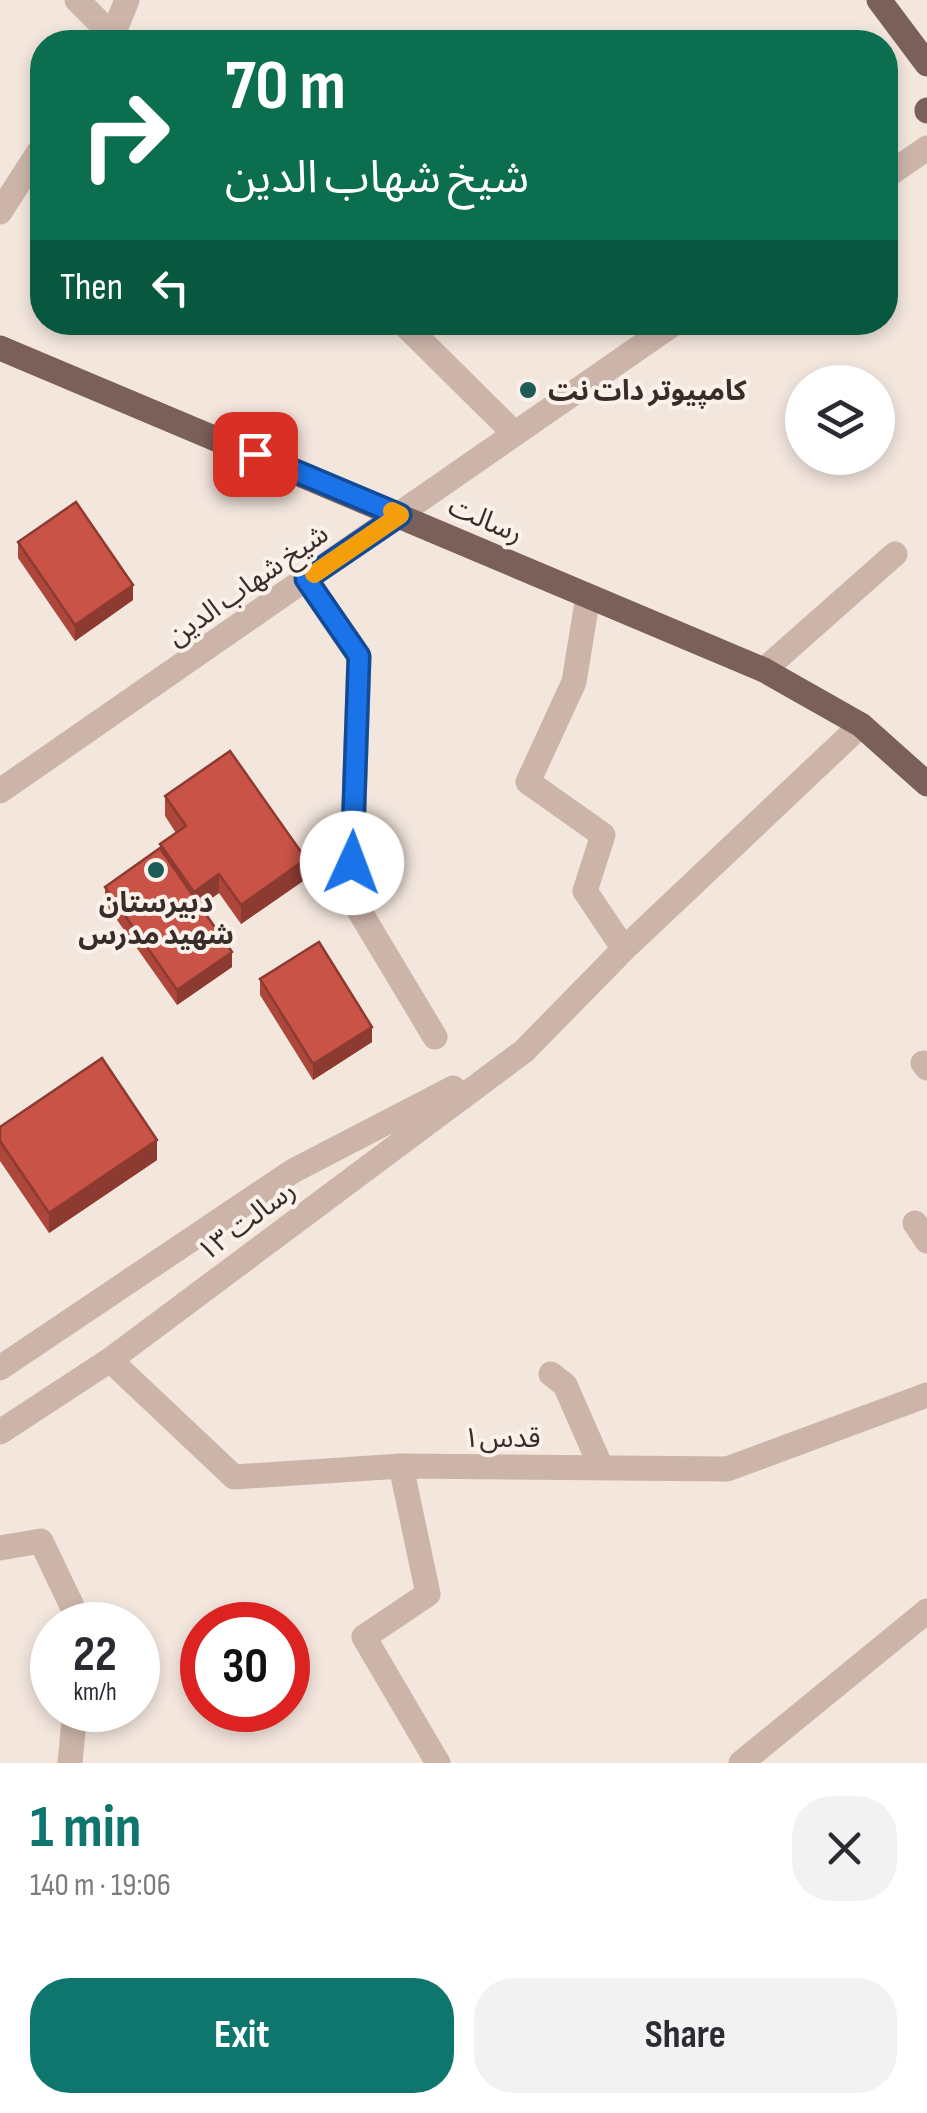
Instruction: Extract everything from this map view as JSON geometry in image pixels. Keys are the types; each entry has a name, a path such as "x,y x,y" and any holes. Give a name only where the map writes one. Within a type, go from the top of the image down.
{"main road":[{"path":"879,0 920,43 927,64"},
{"name":"رسالت","path":"0,348 764,670 861,725 927,784"}],"street":[{"path":"77,0 104,30"},
{"path":"117,30 127,0"},
{"path":"898,168 927,148"},
{"path":"0,212 30,165"},
{"path":"415,335 515,434"},
{"name":"شیخ شهاب الدین","path":"0,791 657,335"},
{"path":"764,670 895,554"},
{"path":"306,579 359,656 351,897 435,1036"},
{"path":"588,596 574,682 528,782 604,836 585,891 624,948"},
{"name":"رسالت ۱۳","path":"0,1432 110,1360 524,1051 624,948 861,725"},
{"name":"رسالت ۱۳","path":"0,1368 293,1171 524,1051"},
{"name":"قدس۱","path":"110,1360 234,1476 402,1466 726,1469 927,1396"},
{"path":"550,1374 566,1385 601,1467"},
{"path":"402,1466 428,1594 364,1637 438,1763"},
{"path":"0,1548 41,1541 70,1602"},
{"path":"741,1763 927,1610"},
{"path":"70,1763 73,1732"}],"building":[{"path":"76,502 133,585 75,625 18,542"},
{"path":"230,751 306,859 241,905 219,874 194,892 160,844 186,826 165,796"},
{"path":"160,848 232,952 177,990 105,887"},
{"path":"319,942 372,1027 313,1064 260,979"},
{"path":"102,1058 157,1140 49,1213 0,1141 0,1127"}],"slow traffic":[{"path":"314,574 400,515 392,511"}],"place":[{"name":"کامپیوتر دات نت","path":"528,390"},
{"name":"دبیرستان شهید مدرس","path":"156,870"}],"route":[{"path":"255,454 400,515 306,579 359,656 352,863"}]}
